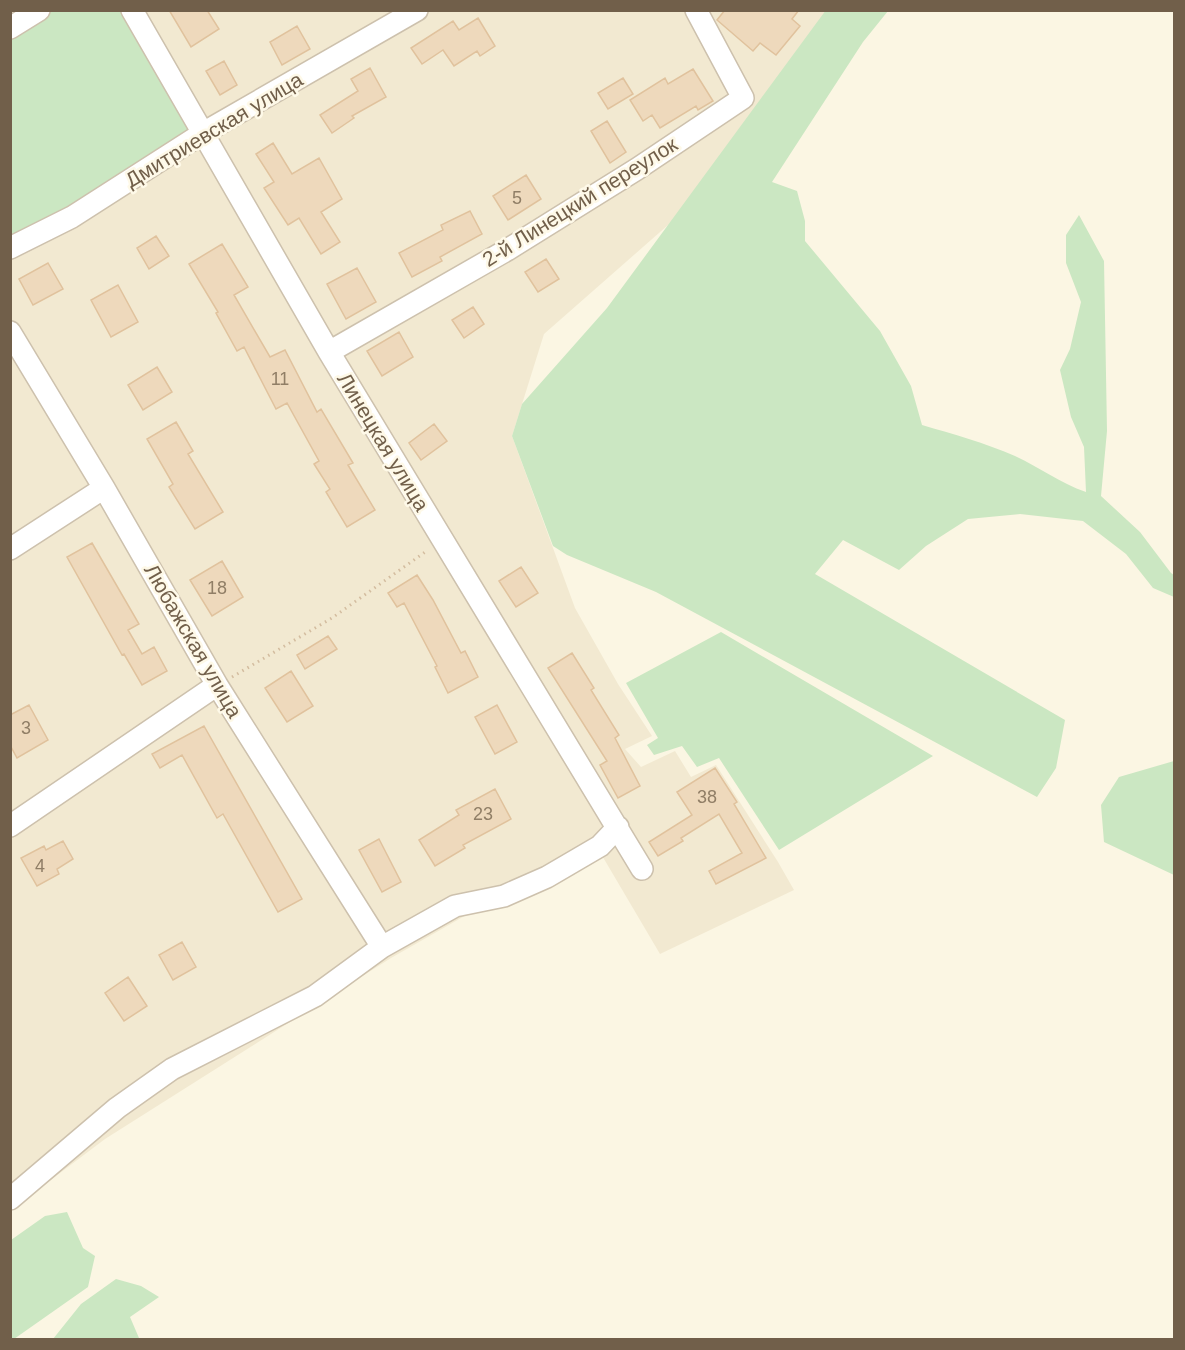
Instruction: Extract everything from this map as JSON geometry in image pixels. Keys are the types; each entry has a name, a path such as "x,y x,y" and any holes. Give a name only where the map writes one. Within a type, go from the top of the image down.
{"street":[{"path":"10,28 39,10"},
{"name":"Линецкая улица","path":"132,10 329,352 642,869"},
{"name":"Дмитриевская улица","path":"10,248 72,217 203,133 417,10"},
{"name":"2-й Линецкий переулок","path":"329,352 517,244 743,98 696,10"},
{"name":"Любажская улица","path":"10,332 104,488 218,686 382,947"},
{"path":"10,549 104,488"},
{"path":"10,826 218,686"},
{"path":"10,1199 117,1108 172,1069 315,996 382,947 455,906 504,896 547,877 600,846 618,827"}],"path":[{"path":"218,686 332,618 441,540"}],"shaded area":[{"path":"11,11 881,11 775,131 544,334 512,436 575,608 618,684 652,736 625,749 641,767 675,751 691,777 716,765 794,890 660,954 594,842 391,958 105,1139 11,1210"}],"green space":[{"path":"826,10 888,11 863,42 772,182 797,191 805,221 805,241 880,331 911,386 922,425 1004,451 1086,492 1084,447 1071,417 1060,370 1070,349 1081,302 1066,263 1066,235 1079,215 1104,261 1107,431 1101,496 1140,532 1174,575 1174,597 1153,588 1126,554 1083,521 1020,514 968,519 926,546 899,570 843,540 815,574 1065,720 1056,768 1037,797 656,592 567,555 553,546 512,436 522,404 607,308"},
{"path":"45,11 121,11 191,129 62,211 10,239 10,32"},
{"path":"721,632 933,756 779,850 719,758 697,767 682,746 654,755 647,745 658,738 626,683"},
{"path":"1174,761 1174,875 1104,842 1101,805 1119,777"},
{"path":"67,1212 83,1248 95,1256 88,1287 11,1339 11,1240 45,1216"},
{"path":"116,1279 141,1286 159,1297 130,1317 139,1338 53,1339 81,1304"}],"building":[{"path":"169,10 207,10 219,29 191,47"},
{"path":"725,10 799,10 792,19 800,26 776,55 760,43 753,51 717,20"},
{"path":"478,18 495,46 480,56 477,51 454,66 443,50 422,64 411,48 453,21 459,30"},
{"path":"297,26 310,49 282,65 270,42"},
{"path":"224,61 237,85 220,95 206,71"},
{"path":"370,68 386,97 352,116 354,118 332,133 320,115 358,91 351,79"},
{"path":"693,69 713,101 698,110 696,106 660,128 652,115 643,121 630,100 665,78 668,84"},
{"path":"623,78 633,94 608,109 598,93"},
{"path":"607,121 626,152 610,163 591,131"},
{"path":"273,143 292,174 319,158 342,199 321,212 340,242 321,254 299,218 288,225 264,188 274,182 256,154"},
{"path":"526,175 541,199 508,220 493,196"},
{"path":"470,211 482,234 440,257 442,261 412,277 399,253 443,230 441,225"},
{"path":"156,236 169,256 149,269 137,248"},
{"path":"222,244 248,287 234,295 270,357 285,350 317,412 321,409 353,463 348,465 375,510 347,527 326,492 330,489 314,464 319,461 287,403 276,409 244,347 237,351 216,313 218,312 189,264"},
{"path":"546,259 559,279 538,292 525,272"},
{"path":"48,263 63,289 33,305 19,279"},
{"path":"357,268 376,302 346,319 327,284"},
{"path":"118,285 138,322 111,337 91,300"},
{"path":"473,307 484,324 464,338 452,320"},
{"path":"399,332 413,357 382,376 367,351"},
{"path":"157,367 172,392 143,410 128,385"},
{"path":"176,422 193,451 188,454 223,512 195,529 169,487 173,484 147,439"},
{"path":"434,424 447,441 421,460 409,443"},
{"path":"92,543 139,624 128,630 142,654 154,647 167,671 142,685 124,654 122,655 67,557"},
{"path":"222,561 243,597 212,616 190,580"},
{"path":"521,567 538,593 516,607 499,581"},
{"path":"417,575 461,653 465,651 478,677 448,693 435,667 437,666 404,603 397,607 388,593"},
{"path":"328,636 337,649 305,669 297,655"},
{"path":"572,653 594,688 591,690 619,735 615,738 640,786 618,798 600,765 607,761 548,668"},
{"path":"291,671 313,706 287,722 265,688"},
{"path":"29,705 48,740 17,758 10,745 10,715"},
{"path":"497,705 517,742 495,754 475,717"},
{"path":"204,726 302,899 278,912 223,814 217,818 182,755 160,768 152,754"},
{"path":"715,768 737,802 734,804 766,858 716,884 709,871 742,853 719,814 681,838 683,841 658,856 649,842 692,815 677,792"},
{"path":"495,789 511,819 463,845 465,848 435,866 419,840 459,815 456,810"},
{"path":"379,839 401,882 382,892 359,850"},
{"path":"63,841 73,859 57,869 59,874 37,886 21,858 44,846 46,850"},
{"path":"182,942 196,967 173,980 159,955"},
{"path":"128,977 147,1006 124,1021 105,993"}]}
